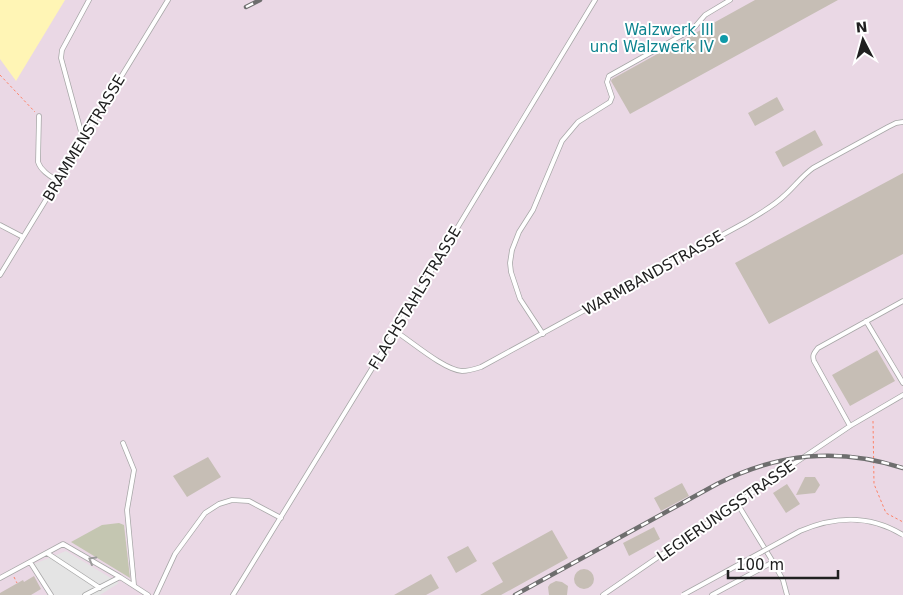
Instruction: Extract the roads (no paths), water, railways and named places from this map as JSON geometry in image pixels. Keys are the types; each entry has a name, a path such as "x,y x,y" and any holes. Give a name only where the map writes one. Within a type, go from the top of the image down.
{"lane":[{"path":"83,139 61,58 62,50 89,0"},
{"name":"BRAMMENSTRASSE","path":"0,275 168,0"},
{"name":"FLACHSTAHLSTRASSE","path":"233,595 595,0"},
{"path":"543,334 520,299 510,263 512,250 519,232 533,210 562,142 578,122 610,102 612,98 607,82 609,76 693,28 705,15 730,0"},
{"path":"39,116 39,166 58,181"},
{"name":"WARMBANDSTRASSE","path":"395,331 451,368 460,371 481,367 746,222 784,196 803,175 888,127 903,122"},
{"path":"0,226 23,237"},
{"path":"850,426 814,362 814,353 818,348 903,301"},
{"path":"866,321 903,383"},
{"name":"LEGIERUNGSSTRASSE","path":"602,595 850,426 903,395"},
{"path":"123,443 134,470 127,510 134,585"},
{"path":"156,595 174,554 205,513 219,504 232,500 249,501 281,518"},
{"path":"737,503 783,580 787,595"},
{"path":"683,595 816,524 837,520 852,520 881,525 903,534"},
{"path":"0,578 63,544 148,595"},
{"path":"47,553 100,588"},
{"path":"30,562 51,595"},
{"path":"712,595 773,562"},
{"path":"85,595 120,577"}],"railway":[{"path":"246,7 260,0"},
{"path":"515,595 717,484 763,465 808,456 832,456 879,461 903,468"}],"place":[{"name":"Walzwerk III und Walzwerk IV","path":"724,39"}]}
